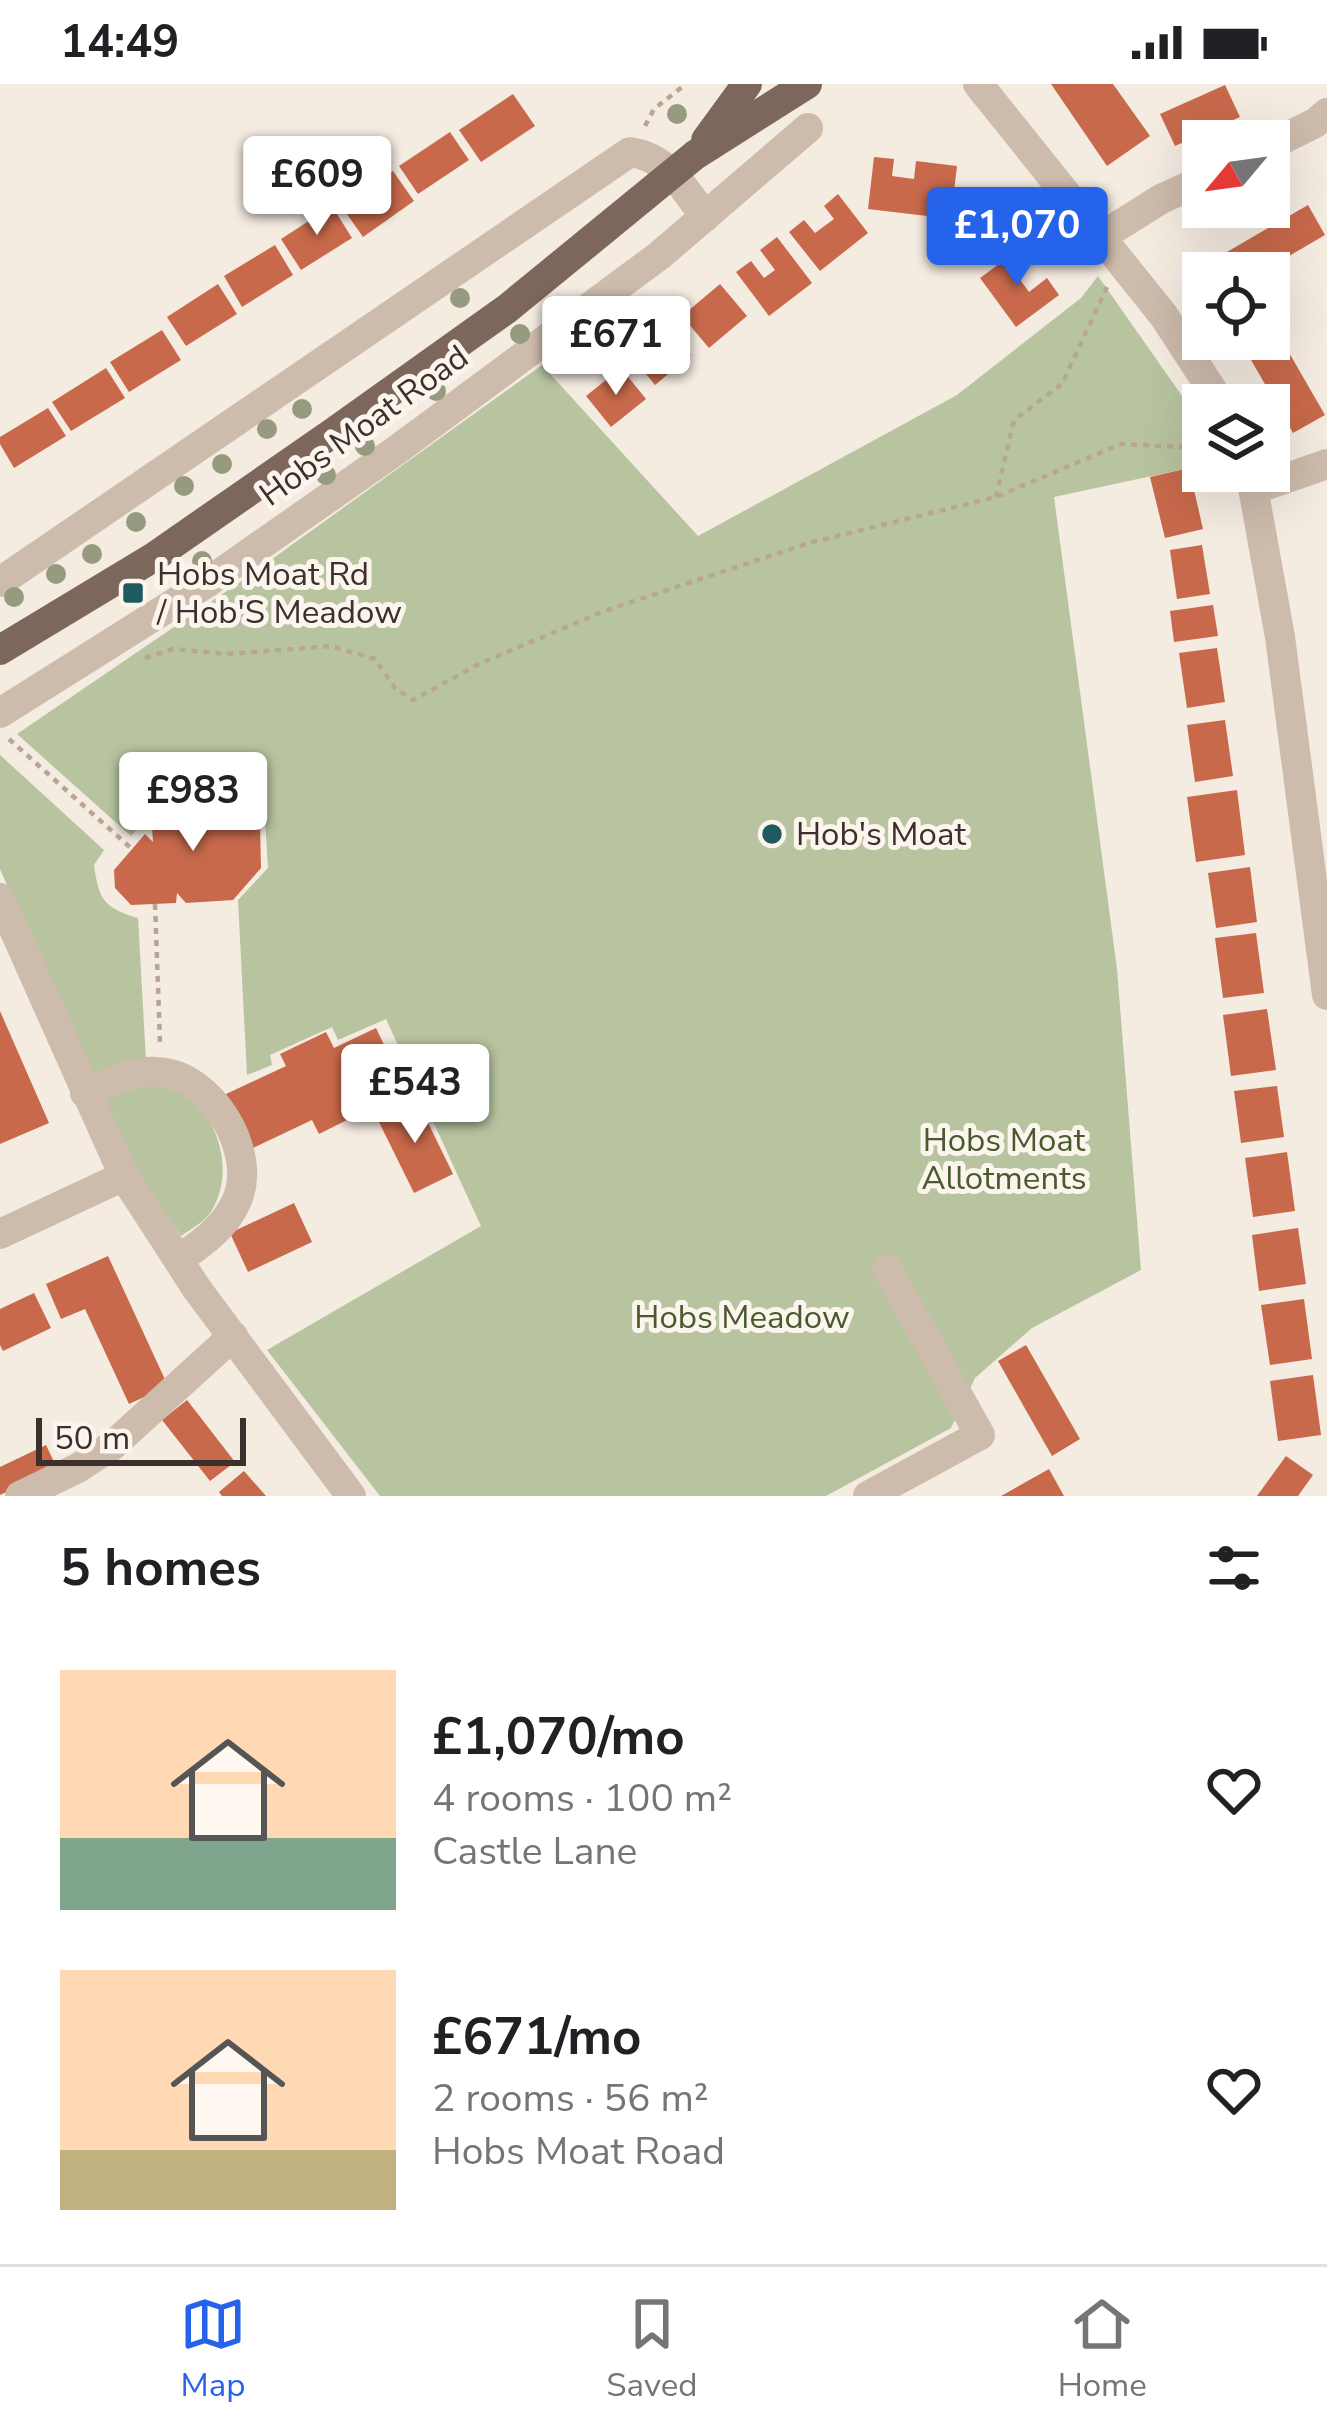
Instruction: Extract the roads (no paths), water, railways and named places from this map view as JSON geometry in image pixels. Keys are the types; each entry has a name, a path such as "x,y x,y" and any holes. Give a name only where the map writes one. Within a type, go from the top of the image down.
{"main road":[{"name":"Hobs Moat Road","path":"684,164 747,84"},
{"name":"Hobs Moat Road","path":"0,650 154,557 373,405 508,308 684,164 807,84"}],"street":[{"path":"978,84 1164,316 1208,384"},
{"path":"1290,136 1327,112"},
{"name":"Hobs Moat Road","path":"2,724 398,449 660,255 808,128"},
{"path":"0,582 630,152 684,164 705,217"},
{"path":"1109,249 1161,199 1182,190"},
{"path":"1290,472 1327,464"},
{"path":"1255,492 1318,861 1327,995"},
{"path":"3,912 124,1176 178,1260 351,1496"},
{"path":"85,1093 139,1072 161,1071 205,1093 225,1121 242,1164 240,1195 215,1233 178,1260"},
{"path":"0,1234 124,1176"},
{"path":"868,1496 980,1435 887,1269"},
{"path":"20,1496 78,1468 112,1445 233,1336"}],"place":[{"name":"Hobs Moat Rd / Hob'S Meadow","path":"133,593"},
{"name":"Hob's Moat","path":"772,834"}],"park label":[{"name":"Hobs Moat Allotments","path":"1004,1159"},
{"name":"Hobs Meadow","path":"742,1317"}]}
